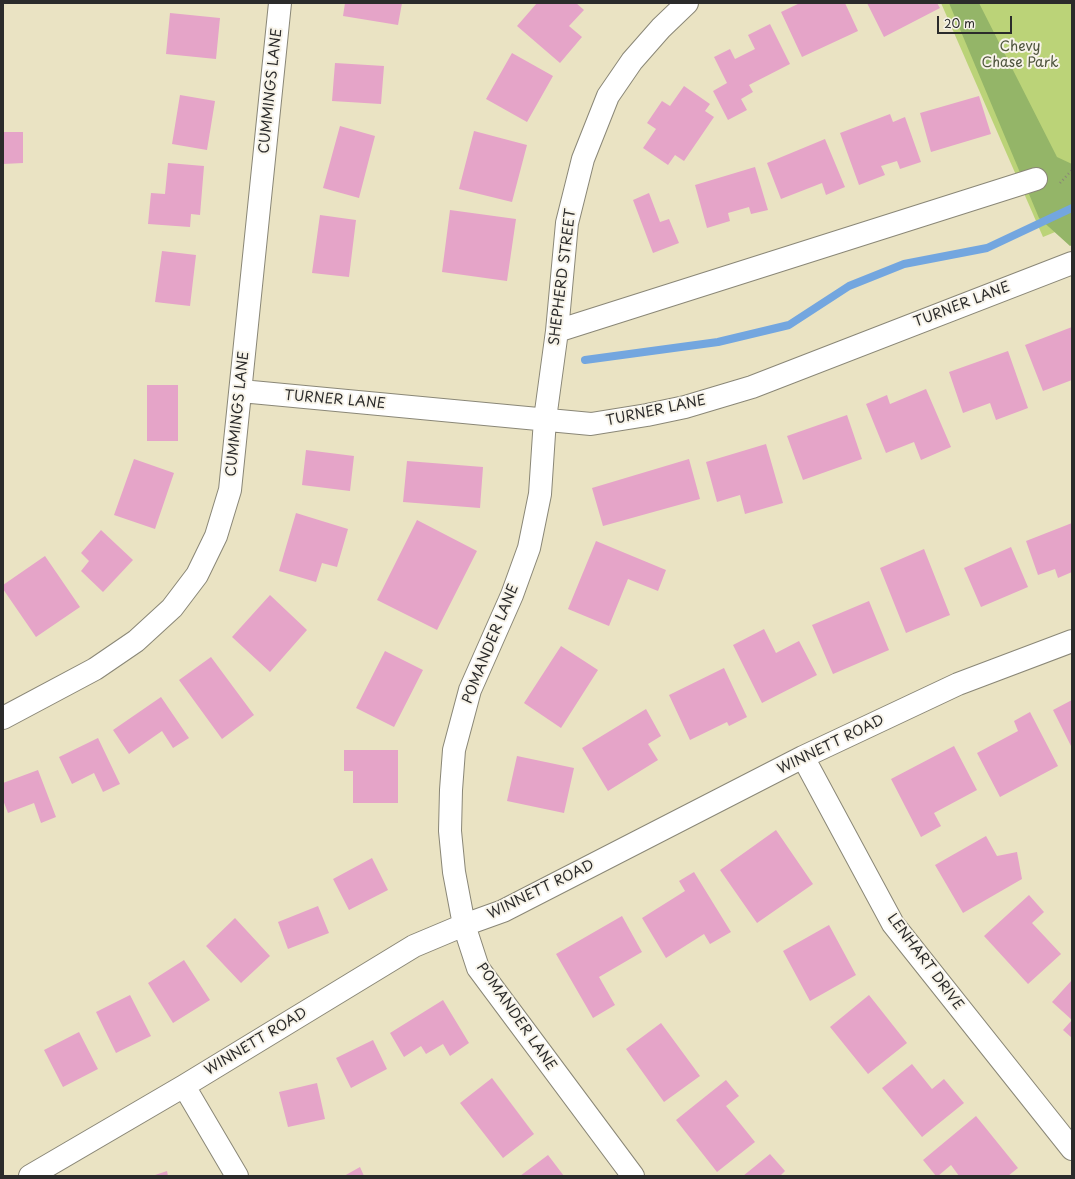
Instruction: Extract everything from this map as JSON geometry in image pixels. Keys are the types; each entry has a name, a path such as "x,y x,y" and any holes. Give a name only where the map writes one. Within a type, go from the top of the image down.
{"street":[{"name":"CUMMINGS LANE","path":"3,718 95,669 136,641 172,608 197,575 216,536 230,490 280,3"},
{"name":"SHEPHERD STREET","path":"545,419 557,331 567,223 583,159 608,96 612,90 632,61 661,28 687,3"},
{"path":"557,331 1036,180"},
{"name":"TURNER LANE","path":"241,391 591,424 685,407 759,384 1072,263"},
{"name":"POMANDER LANE","path":"545,419 540,494 529,548 512,595 470,690 454,750 450,831 454,872 464,925 478,968 633,1176"},
{"name":"WINNETT ROAD","path":"30,1176 184,1086 414,946 464,925 503,911 802,757 958,684 1072,642"},
{"name":"LENHART DRIVE","path":"802,757 893,924 1072,1149"},
{"path":"184,1086 237,1176"}],"path":[{"path":"1059,184 1072,170"}],"green space":[{"name":"Chevy Chase Park","path":"941,3 1072,3 1072,225 1043,237"},
{"path":"949,3 979,3 1057,157 1072,164 1072,245 1070,246 1039,218"}],"building":[{"path":"345,3 402,3 398,25 343,16"},
{"path":"537,3 576,3 584,10 569,26 582,37 560,63 517,26"},
{"path":"800,3 845,3 858,31 802,57 781,12"},
{"path":"867,3 937,3 940,8 884,37"},
{"path":"170,13 220,18 216,59 166,54"},
{"path":"770,24 790,64 749,85 753,92 741,99 747,110 728,120 713,91 727,83 714,57 730,49 735,59 755,49 748,35"},
{"path":"512,53 553,76 527,122 486,99"},
{"path":"335,63 384,66 381,104 332,101"},
{"path":"684,86 710,104 705,111 714,117 684,161 675,155 668,165 643,148 656,129 647,123 662,101 670,106"},
{"path":"180,95 215,101 207,150 172,144"},
{"path":"979,96 991,134 931,152 920,113"},
{"path":"890,114 893,122 905,117 921,162 900,169 897,161 881,166 885,175 859,185 840,133"},
{"path":"340,126 375,136 359,198 323,188"},
{"path":"474,131 527,145 512,202 459,189"},
{"path":"3,132 23,132 23,163 3,164"},
{"path":"825,139 845,187 826,195 822,183 781,199 767,163"},
{"path":"168,163 204,166 200,215 191,214 190,227 148,224 151,193 165,194"},
{"path":"755,167 768,210 751,214 749,207 728,213 730,221 707,228 695,185"},
{"path":"649,193 660,222 669,219 679,243 653,253 633,200"},
{"path":"450,210 516,219 507,281 442,272"},
{"path":"320,215 356,220 349,277 312,273"},
{"path":"162,251 196,255 190,306 155,302"},
{"path":"1072,327 1072,380 1043,391 1025,345"},
{"path":"1008,351 1028,408 996,420 990,403 963,413 949,372"},
{"path":"147,385 178,385 178,441 147,441"},
{"path":"926,389 951,447 921,460 914,442 886,453 866,404 887,395 890,404"},
{"path":"847,415 862,459 803,480 787,436"},
{"path":"766,444 783,503 745,514 740,495 717,502 706,462"},
{"path":"306,450 354,456 350,491 302,485"},
{"path":"134,459 174,473 155,529 114,515"},
{"path":"689,459 700,499 603,526 592,488"},
{"path":"407,461 483,467 480,508 403,502"},
{"path":"296,513 348,529 337,567 322,563 316,582 279,571"},
{"path":"417,520 477,551 437,630 377,600"},
{"path":"1072,523 1072,572 1058,578 1055,569 1038,575 1026,541"},
{"path":"101,530 133,560 103,592 81,571 89,561 81,553"},
{"path":"596,541 666,570 658,591 628,579 609,626 568,609"},
{"path":"1011,547 1028,587 981,607 964,568"},
{"path":"924,549 950,615 906,633 880,568"},
{"path":"45,556 80,607 36,637 3,589 3,585"},
{"path":"270,595 307,630 270,672 232,637"},
{"path":"869,601 889,650 833,674 812,625"},
{"path":"764,629 776,653 799,641 817,675 762,703 733,645"},
{"path":"561,646 598,670 561,728 524,703"},
{"path":"385,651 423,670 394,727 356,708"},
{"path":"211,657 254,715 222,739 179,680"},
{"path":"724,668 747,717 729,726 727,722 690,740 669,695"},
{"path":"161,697 189,738 173,748 162,731 129,754 113,730"},
{"path":"1072,700 1072,748 1053,710"},
{"path":"646,709 661,736 648,744 658,760 608,791 582,748"},
{"path":"1030,712 1058,766 1000,797 977,753 1018,731 1014,721"},
{"path":"98,738 120,784 103,792 94,773 72,784 59,757"},
{"path":"954,746 977,790 934,813 941,826 921,837 891,779"},
{"path":"344,750 398,750 398,803 353,803 353,771 344,771"},
{"path":"517,756 574,768 564,813 507,801"},
{"path":"38,770 56,817 41,823 34,803 8,813 3,800 3,783"},
{"path":"776,830 813,884 757,923 720,870"},
{"path":"986,836 997,856 1017,852 1022,879 963,913 935,865"},
{"path":"372,858 388,890 349,910 333,879"},
{"path":"694,872 731,932 710,944 704,934 666,958 642,918 685,891 679,881"},
{"path":"1029,895 1044,912 1032,923 1061,954 1028,984 984,936"},
{"path":"318,906 329,933 288,949 278,922"},
{"path":"622,916 642,952 599,977 615,1005 593,1018 556,954"},
{"path":"235,918 270,956 241,983 206,946"},
{"path":"829,925 856,975 810,1001 783,951"},
{"path":"184,960 210,1000 173,1023 148,983"},
{"path":"1072,980 1072,1020 1052,1002"},
{"path":"130,995 151,1036 116,1053 96,1012"},
{"path":"869,995 907,1043 868,1074 830,1027"},
{"path":"443,1000 469,1043 450,1056 443,1044 426,1054 421,1046 404,1057 390,1033"},
{"path":"1072,1020 1072,1038 1063,1030"},
{"path":"661,1023 700,1076 664,1102 626,1049"},
{"path":"79,1032 98,1069 63,1087 44,1050"},
{"path":"373,1040 387,1069 351,1088 336,1058"},
{"path":"912,1064 932,1089 944,1079 964,1103 922,1137 882,1088"},
{"path":"492,1078 534,1134 503,1158 460,1103"},
{"path":"726,1080 739,1096 726,1106 755,1142 717,1172 676,1120"},
{"path":"317,1083 325,1119 288,1127 279,1092"},
{"path":"976,1116 1018,1168 1008,1176 959,1176 951,1165 936,1176 923,1160"},
{"path":"770,1154 785,1171 780,1176 743,1176"},
{"path":"548,1155 564,1176 520,1176"},
{"path":"360,1167 364,1176 344,1176"},
{"path":"167,1171 168,1176 152,1176"}],"waterway":[{"path":"585,360 718,342 789,325 849,286 904,264 987,248 1072,208"}]}
